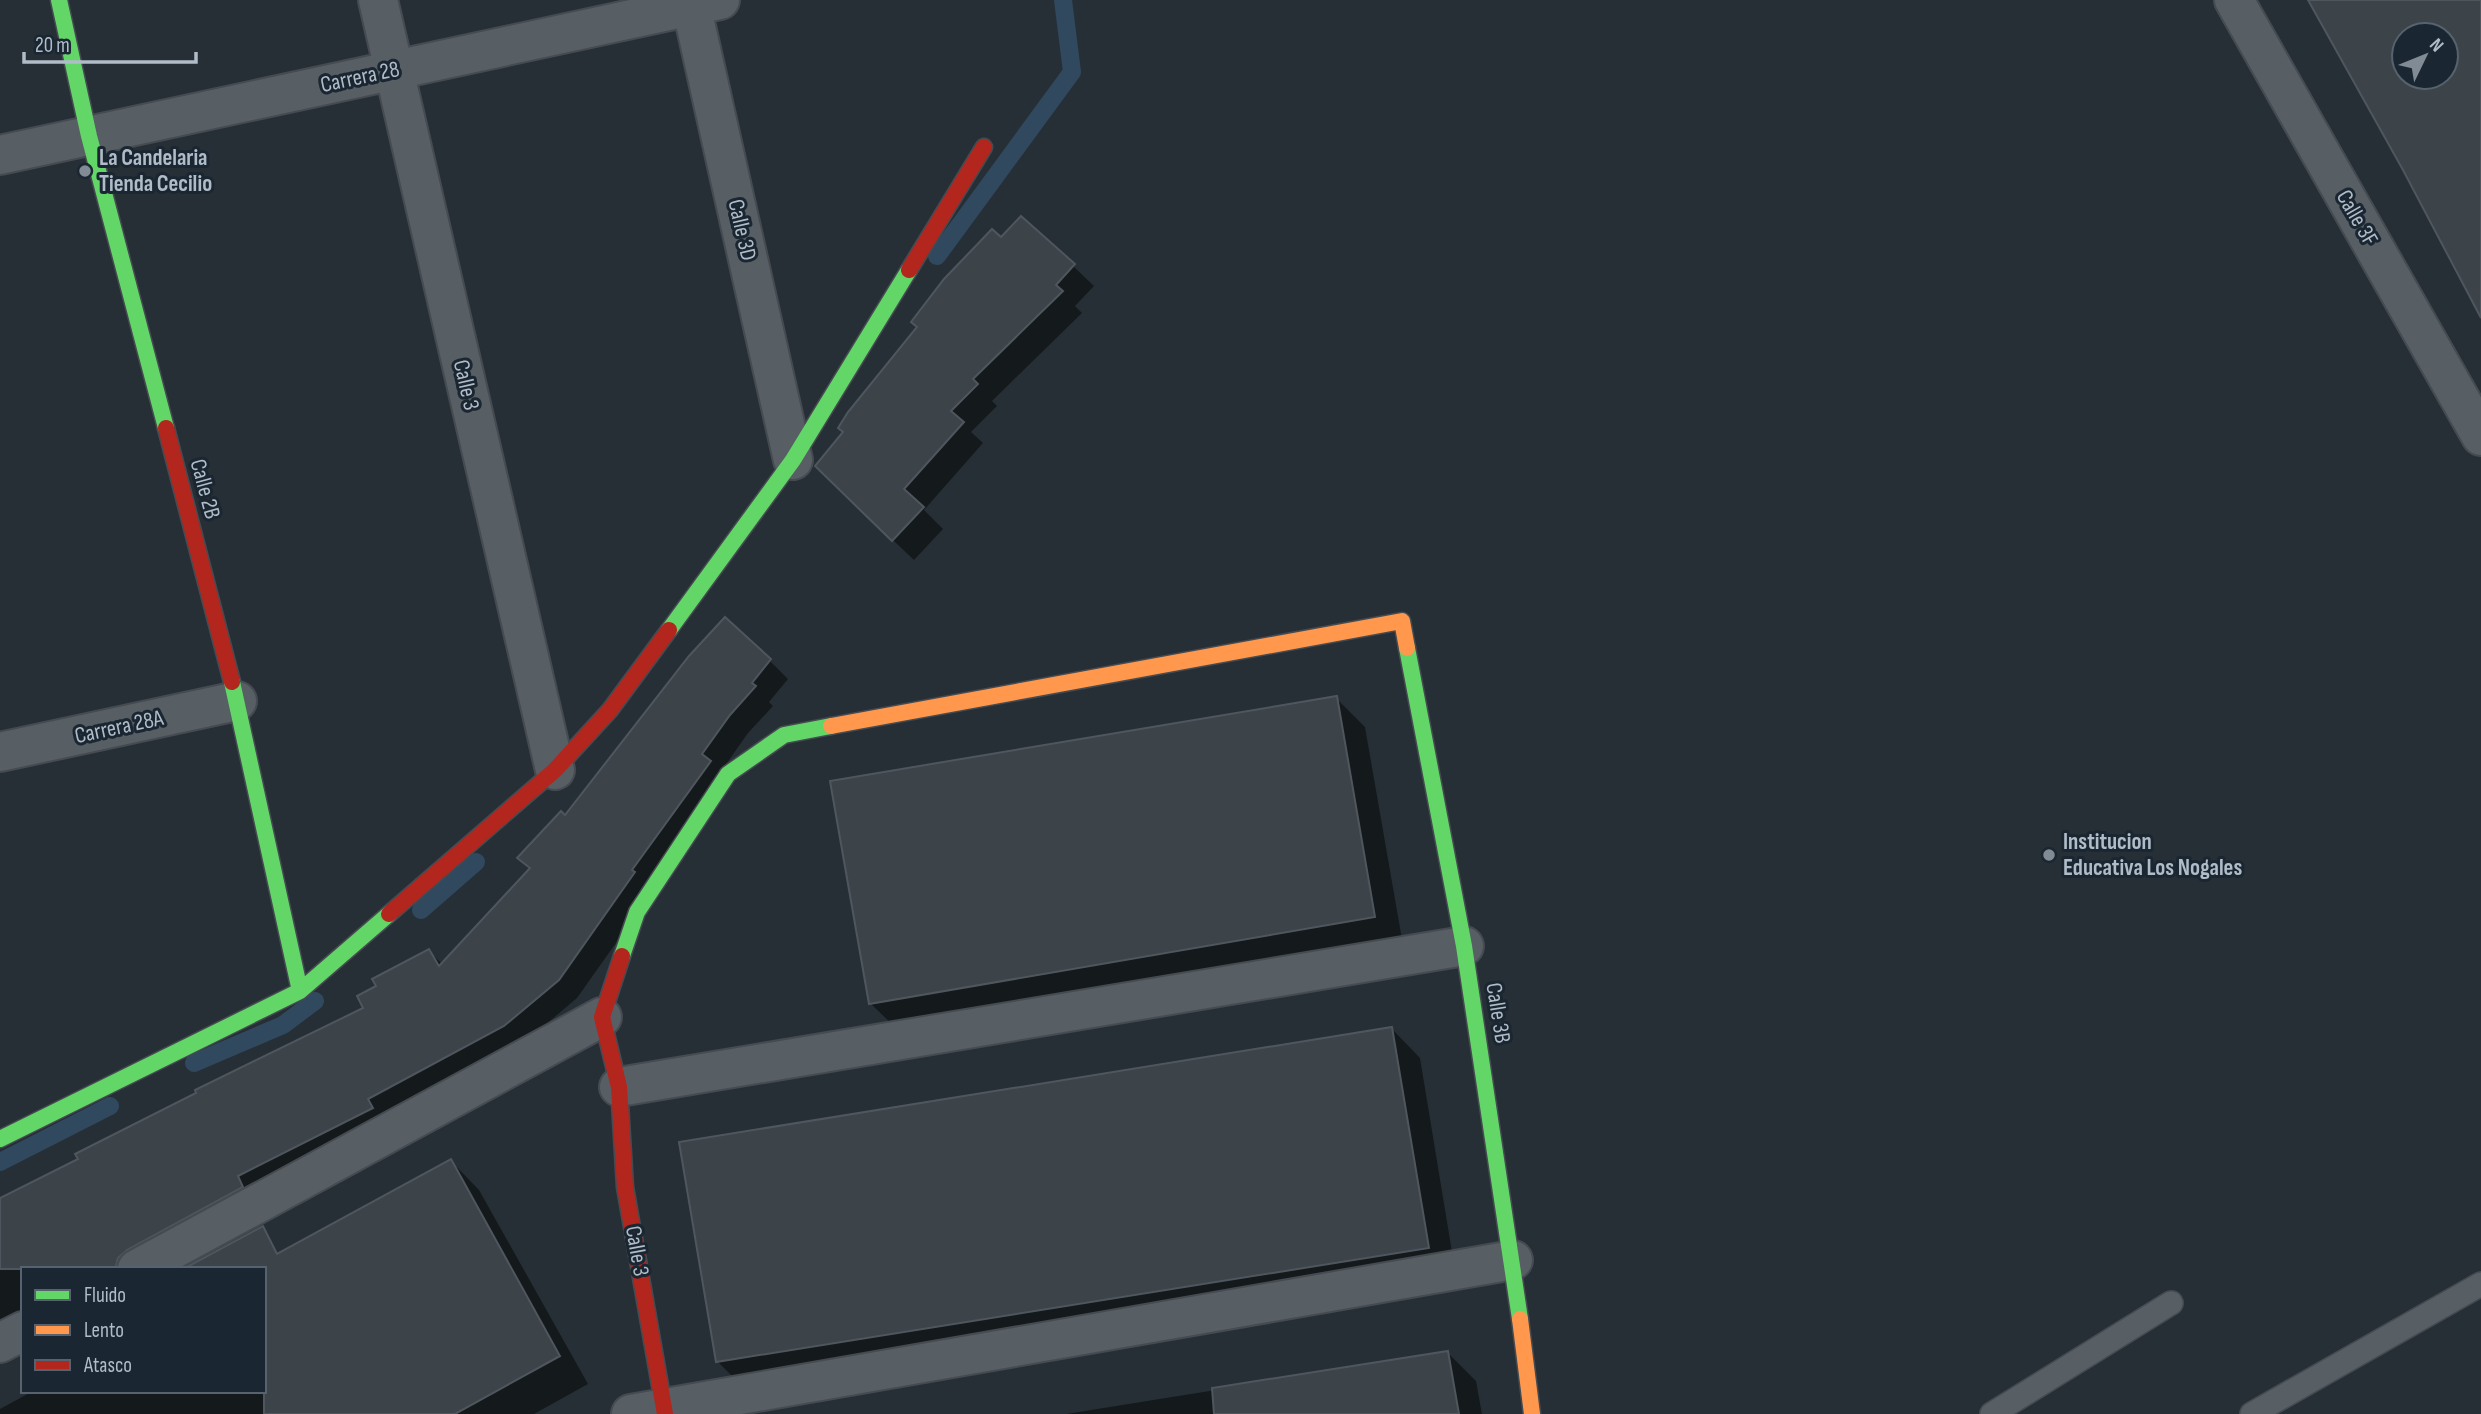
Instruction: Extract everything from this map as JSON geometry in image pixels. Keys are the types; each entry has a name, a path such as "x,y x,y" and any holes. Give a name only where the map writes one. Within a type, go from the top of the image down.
{"street":[{"name":"Calle 2B","path":"59,0 89,136 237,701 300,991"},
{"name":"Calle 3","path":"377,0 555,770"},
{"name":"Calle 3F","path":"2234,0 2481,436"},
{"name":"Carrera 28","path":"0,155 701,2"},
{"name":"Calle 3D","path":"701,2 793,460"},
{"path":"0,1139 300,991 555,770 610,710 793,460 984,147"},
{"name":"Calle 3B","path":"602,1017 637,912 729,774 784,735 1402,621 1464,946 1513,1261 1532,1414"},
{"name":"Carrera 28A","path":"0,752 237,701"},
{"path":"619,1087 1464,946"},
{"name":"Calle 3","path":"602,1017 619,1087 625,1187 654,1412"},
{"path":"142,1267 602,1017"},
{"path":"654,1412 1513,1261"},
{"path":"0,1343 21,1332"}],"lane":[{"path":"2252,1414 2481,1284"},
{"path":"1992,1414 2171,1303"}],"building":[{"path":"2308,0 2481,0 2481,318 2403,170"},
{"path":"1021,216 1075,264 1056,285 1063,291 973,379 978,384 951,411 964,422 904,489 924,507 892,541 815,466 843,432 838,428 848,412 917,327 911,322 944,279 992,229 1001,237"},
{"path":"725,617 771,659 752,683 756,686 730,715 702,754 711,761 632,870 635,872 559,980 504,1026 368,1099 373,1108 238,1176 243,1187 127,1250 118,1258 116,1267 0,1269 0,1198 78,1159 75,1154 196,1093 195,1090 363,1008 357,996 376,986 372,979 429,949 439,966 530,868 517,858 561,811 565,815 689,656"},
{"path":"1337,696 1375,917 869,1004 830,781"},
{"path":"1392,1027 1429,1248 716,1362 679,1142"},
{"path":"451,1159 560,1356 455,1414 264,1414 266,1267 187,1267 263,1226 277,1254"},
{"path":"1448,1351 1459,1414 1214,1414 1212,1388"}],"waterway":[{"path":"937,256 1072,72 1063,0"},
{"path":"421,910 476,862"},
{"path":"194,1063 283,1025 315,1001"},
{"path":"0,1162 110,1106"}],"traffic: fast":[{"path":"59,0 89,136 166,428"},
{"path":"669,630 793,460 909,270"},
{"path":"1407,648 1464,946 1520,1319"},
{"path":"232,682 300,991"},
{"path":"622,956 637,912 728,774 784,735 831,726"},
{"path":"0,1139 300,991 389,914"}],"traffic: slow":[{"path":"831,726 1402,621 1407,648"},
{"path":"1520,1319 1532,1414"}],"traffic: jam":[{"path":"909,270 984,147"},
{"path":"166,428 232,682"},
{"path":"389,914 555,770 610,710 669,630"},
{"path":"622,956 602,1017 619,1087 625,1187 665,1414"}],"place":[{"name":"La Candelaria Tienda Cecilio","path":"85,171"},
{"name":"Institucion Educativa Los Nogales","path":"2049,855"}]}
